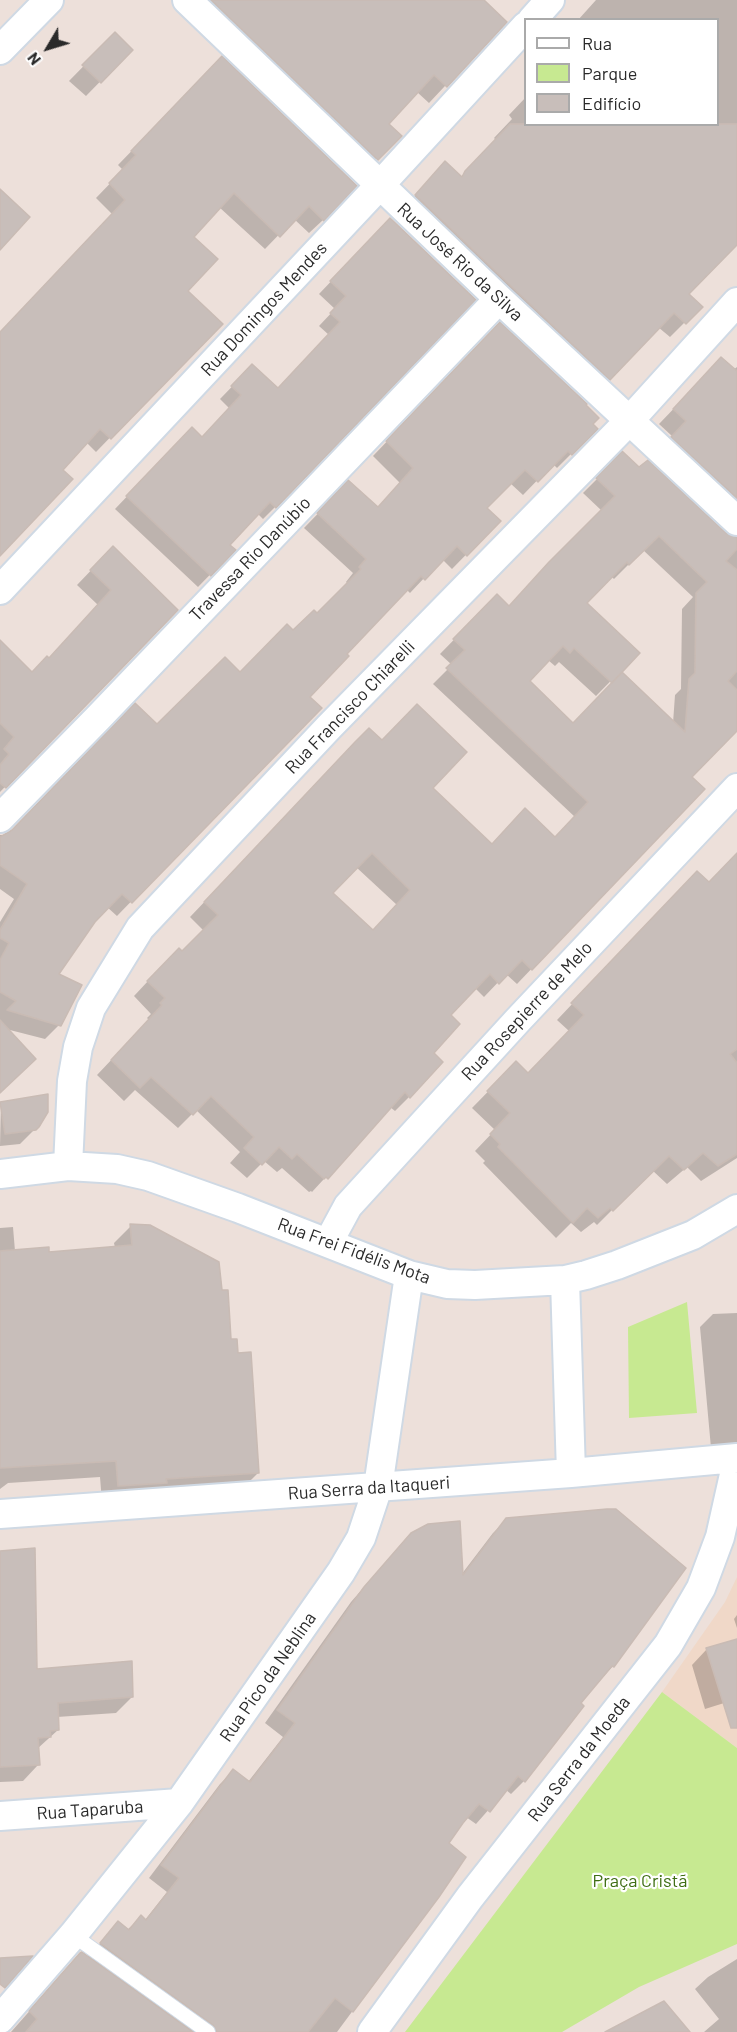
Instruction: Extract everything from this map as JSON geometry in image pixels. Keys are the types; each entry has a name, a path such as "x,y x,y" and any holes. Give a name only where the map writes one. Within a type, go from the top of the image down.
{"street":[{"path":"0,50 49,0"},
{"name":"Rua José Rio da Silva","path":"187,0 499,299 737,521"},
{"path":"534,18 550,0"},
{"name":"Rua Domingos Mendes","path":"0,590 380,185 524,27"},
{"name":"Travessa Rio Danúbio","path":"0,818 499,299"},
{"name":"Rua Francisco Chiarelli","path":"68,1166 72,1081 78,1047 91,1008 140,928 329,727 629,421 737,302"},
{"name":"Rua Rosepierre de Melo","path":"328,1243 348,1206 518,1020 737,788"},
{"name":"Rua Frei Fidélis Mota","path":"0,1174 68,1166 117,1169 148,1176 238,1208 410,1275 447,1284 475,1285 565,1280 617,1265 693,1235 737,1209"},
{"name":"Rua Pico da Neblina","path":"0,2019 73,1935 179,1803 341,1572 360,1538 378,1487 410,1275"},
{"path":"565,1280 571,1473"},
{"name":"Rua Serra da Itaqueri","path":"0,1514 737,1459"},
{"name":"Rua Serra da Moeda","path":"372,2032 470,1897 668,1645 701,1588 720,1537 737,1459"},
{"name":"Rua Taparuba","path":"0,1816 179,1803"}],"lane":[{"path":"73,1935 208,2032"}],"shaded area":[{"path":"737,1577 737,1748 662,1692 725,1602"}],"green space":[{"path":"687,1302 697,1413 629,1418 628,1327"},
{"name":"Praça Cristã","path":"662,1692 737,1748 737,1944 639,1987 562,2032 405,2032"}],"building":[{"path":"211,0 484,0 507,22 447,87 434,75 389,124 402,136 378,160"},
{"path":"115,32 133,50 101,83 82,65"},
{"path":"222,56 357,186 324,221 309,206 280,237 234,193 194,237 218,259 188,291 223,324 111,439 100,429 63,470 73,479 0,556 0,332 125,200 109,183 136,155 131,151"},
{"path":"510,124 524,124 524,126 719,126 719,124 737,124 737,245 689,294 703,307 686,324 674,313 610,380 415,195 445,161 462,177 465,171"},
{"path":"0,189 30,217 0,250"},
{"path":"390,218 476,300 276,508 270,502 230,545 236,550 211,576 126,496 192,427 202,437 241,395 231,386 252,364 278,388 340,322 330,313 346,296 330,281"},
{"path":"500,322 587,404 599,418 593,424 598,429 572,455 568,451 538,482 525,470 487,508 501,521 467,556 457,546 425,580 421,576 347,654 349,656 310,697 322,708 132,903 122,894 95,922 59,974 82,985 61,1026 7,1010 16,1001 0,992 0,960 9,943 0,938 0,930 27,884 0,865 0,837 12,830 135,703 157,724 225,657 240,672 287,624 293,630 314,610 317,613 361,569 359,567 366,559 317,513 348,480 378,507 413,468 386,441"},
{"path":"721,357 737,371 737,498 671,437 686,421 673,409"},
{"path":"622,451 639,467 648,460 726,533 737,537 737,549 726,561 737,570 737,671 728,681 737,690 737,731 692,777 705,789 532,970 522,960 499,984 490,974 451,1015 460,1024 434,1053 443,1062 410,1098 405,1092 328,1179 326,1177 324,1179 297,1154 292,1159 279,1147 262,1165 244,1148 254,1137 211,1096 193,1115 151,1077 140,1088 111,1060 162,1005 160,1003 165,998 147,981 179,948 182,951 218,915 204,902 369,728 382,740 417,704 467,752 433,788 492,844 525,808 555,837 588,802 446,668 465,650 453,639 497,594 509,606 615,496 596,478","holes":["659,536 707,582 696,593 695,673 689,679 685,732 622,672 640,653 587,603 627,562 629,565","563,646 570,653 574,648 612,683 573,723 530,681","372,853 410,890 373,930 333,893"]},
{"path":"113,546 178,610 6,788 0,783 0,765 9,754 4,749 14,737 0,723 0,640 32,672 47,656 49,658 111,590 90,570"},
{"path":"737,853 737,1049 730,1054 737,1063 737,1154 718,1166 703,1153 684,1170 669,1156 613,1211 610,1208 598,1218 587,1208 573,1223 498,1147 500,1144 490,1134 510,1113 487,1091 516,1061 528,1073 584,1015 571,1003 697,871 709,882"},
{"path":"0,1020 36,1059 0,1093"},
{"path":"48,1094 48,1112 36,1130 5,1134 0,1102"},
{"path":"130,1224 150,1225 219,1262 222,1290 228,1290 231,1339 237,1339 238,1353 251,1352 259,1473 166,1479 167,1483 118,1486 116,1461 0,1468 0,1251 49,1247 49,1252 132,1245"},
{"path":"616,1509 686,1568 614,1667 612,1666 581,1703 584,1706 525,1782 518,1776 490,1812 479,1804 463,1823 449,1843 466,1857 353,2012 335,1998 308,2032 217,2032 213,2025 100,1943 118,1921 129,1930 141,1915 146,1920 179,1878 161,1865 233,1769 250,1782 295,1723 277,1710 364,1587 411,1533 428,1524 460,1521 463,1575 506,1518"},
{"path":"35,1548 37,1669 132,1661 133,1697 58,1703 59,1730 50,1731 51,1737 38,1738 40,1765 0,1767 0,1551"},
{"path":"737,1639 737,1728 731,1728 706,1648"},
{"path":"82,1952 193,2032 26,2032 37,2019 29,2011"},
{"path":"33,1956 5,1988 0,1984 0,1958"},
{"path":"664,2001 690,2032 605,2032"}]}
